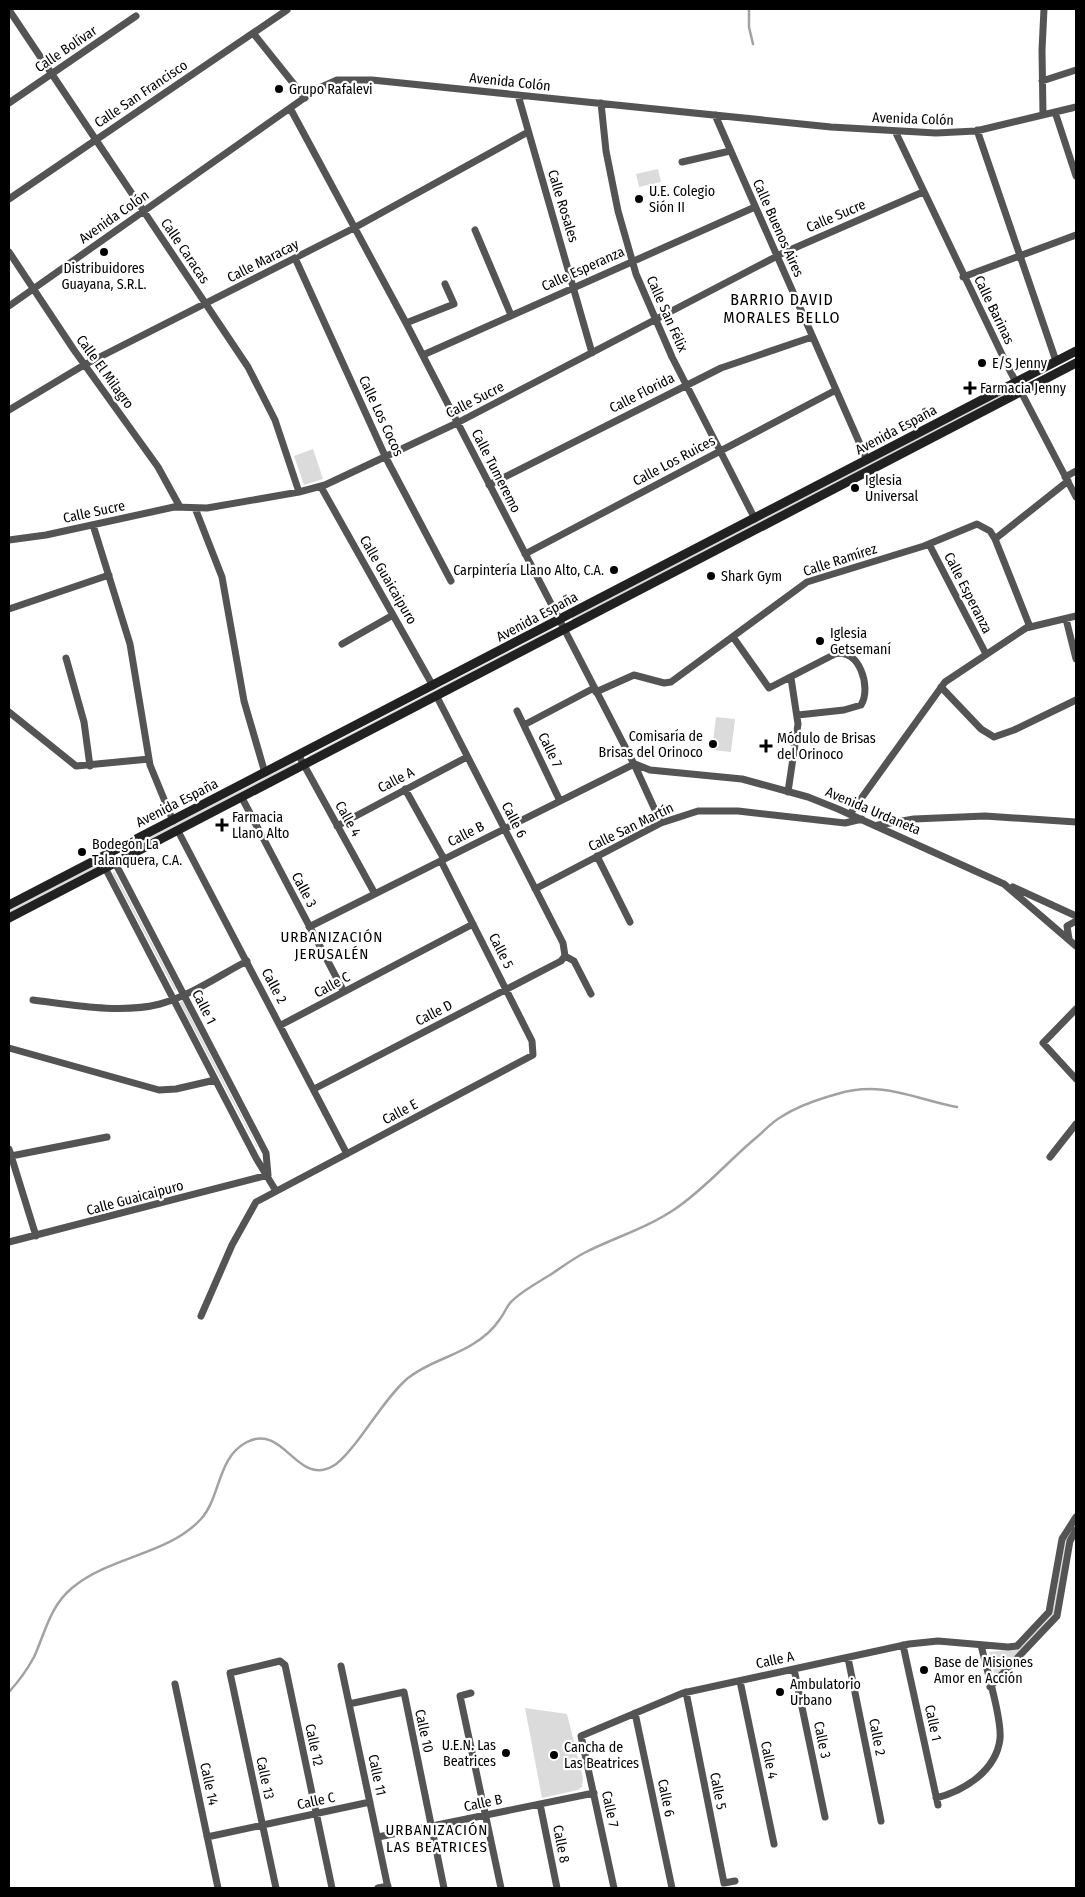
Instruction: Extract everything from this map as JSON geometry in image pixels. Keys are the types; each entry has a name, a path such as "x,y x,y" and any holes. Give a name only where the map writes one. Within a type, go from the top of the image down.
{"main road":[{"name":"Avenida España","path":"9,905 1076,351"},
{"name":"Avenida España","path":"9,918 1076,364"}],"street":[{"path":"1043,115 1044,9"},
{"name":"Calle Caracas","path":"9,10 248,367 275,420 299,492"},
{"name":"Calle San Francisco","path":"9,199 287,10"},
{"name":"Calle Bolívar","path":"9,103 136,16"},
{"path":"253,33 305,98"},
{"path":"1042,81 1076,70"},
{"name":"Avenida Colón","path":"9,306 290,108 331,82 345,79 831,127 895,131 953,133 977,130 1076,106"},
{"name":"Calle Rosales","path":"518,95 592,353"},
{"name":"Calle San Félix","path":"601,103 606,151 632,261 655,320 755,519"},
{"name":"Calle Tumeremo","path":"290,108 458,423 634,764 661,823"},
{"path":"1054,112 1076,176"},
{"name":"Calle Buenos Aires","path":"715,115 867,460"},
{"path":"977,130 1056,361"},
{"name":"Calle Barinas","path":"895,131 963,277 1076,497"},
{"name":"Calle Maracay","path":"9,410 84,365 354,228 528,132"},
{"path":"682,162 730,151"},
{"name":"Calle Sucre","path":"9,540 180,507 207,508 321,487 458,423 776,257 923,192"},
{"name":"Calle Esperanza","path":"422,355 755,207"},
{"path":"476,230 511,315"},
{"path":"963,277 1076,235"},
{"name":"Calle El Milagro","path":"9,252 84,365 158,466 180,507"},
{"name":"Calle Los Cocos","path":"295,258 386,458 451,581"},
{"path":"406,324 454,304 445,284"},
{"name":"Calle Florida","path":"489,485 686,385 748,358 812,337"},
{"name":"Calle Los Ruices","path":"525,554 836,390"},
{"path":"1030,627 995,539 1076,470"},
{"name":"Calle Guaicaipuro","path":"321,487 432,686"},
{"path":"195,508 222,577 244,701 265,773"},
{"name":"Calle Ramírez","path":"595,690 634,674 669,683 807,582 929,544 977,524 990,531 995,539"},
{"path":"93,525 130,644 149,759 173,821"},
{"name":"Calle Esperanza","path":"929,544 986,654"},
{"path":"9,610 109,575"},
{"path":"342,644 393,615"},
{"path":"850,814 941,687 952,676 1030,627 1076,616"},
{"path":"1066,618 1076,658"},
{"path":"733,637 769,688 841,652 849,655 855,661 864,682 863,701 859,706 798,715"},
{"path":"66,658 83,715 90,766"},
{"path":"788,792 796,751 798,715 791,678"},
{"path":"941,687 981,729 994,736 1014,730 1076,700"},
{"path":"524,725 595,690"},
{"name":"Calle 6","path":"437,697 563,943 565,956"},
{"name":"Calle 7","path":"517,711 560,801"},
{"path":"9,712 72,764 90,766 149,759"},
{"name":"Calle 4","path":"299,756 375,894"},
{"name":"Calle A","path":"337,826 467,757"},
{"name":"Avenida Urdaneta","path":"634,764 650,770 742,779 788,792 850,814 1004,884 1076,946"},
{"name":"Calle B","path":"309,927 634,764"},
{"name":"Calle 5","path":"405,789 443,860 532,1041 534,1053"},
{"name":"Calle 3","path":"242,798 344,992"},
{"name":"Calle San Martín","path":"535,889 661,823 698,811 720,810 845,823 862,819"},
{"path":"877,826 914,819 984,816 1076,822"},
{"name":"Calle 2","path":"178,831 347,1154"},
{"name":"Calle 1","path":"110,853 266,1153 268,1175"},
{"path":"598,856 630,922"},
{"name":"Calle 1","path":"100,858 256,1158 276,1191"},
{"path":"1004,884 1076,916"},
{"path":"1069,939 1067,926 1076,921"},
{"name":"Calle C","path":"281,1026 473,924"},
{"path":"565,956 574,961 591,994"},
{"name":"Calle D","path":"314,1089 561,961 565,956"},
{"path":"33,1000 82,1006 127,1007 155,1005 173,999 247,961"},
{"path":"1076,1009 1043,1043 1076,1079"},
{"path":"9,1048 153,1089 176,1089 215,1080"},
{"name":"Calle E","path":"201,1316 252,1206 276,1191 529,1059 534,1053"},
{"path":"1050,1157 1076,1124"},
{"path":"36,1236 10,1153 108,1136"},
{"name":"Calle Guaicaipuro","path":"9,1242 268,1175"},
{"name":"Calle A","path":"581,1736 686,1692 903,1645 930,1640 1017,1646 1047,1616 1051,1605 1062,1539 1076,1517"},
{"path":"990,1687 1057,1616 1070,1541 1076,1530"},
{"name":"Calle 1","path":"903,1645 937,1802 969,1785 980,1775 995,1753 1000,1735 990,1687"},
{"path":"981,1645 990,1687"},
{"name":"Calle 2","path":"848,1658 881,1821"},
{"name":"Calle 12","path":"230,1673 280,1661 284,1664 332,1888"},
{"name":"Calle 11","path":"341,1666 388,1887"},
{"name":"Calle 3","path":"794,1669 826,1817"},
{"name":"Calle 13","path":"230,1673 276,1888"},
{"name":"Calle 4","path":"740,1680 774,1844"},
{"name":"Calle 14","path":"175,1684 218,1888"},
{"name":"Calle 10","path":"349,1704 404,1692 444,1888"},
{"name":"Calle 5","path":"686,1692 724,1883 735,1881"},
{"path":"471,1694 460,1696 501,1888"},
{"name":"Calle 6","path":"635,1713 672,1888"},
{"name":"Calle 7","path":"581,1736 614,1888"},
{"name":"Calle B","path":"378,1837 594,1793"},
{"name":"Calle C","path":"207,1837 370,1802"},
{"name":"Calle 8","path":"540,1804 557,1888"},
{"path":"378,1888 388,1887"}],"shaded area":[{"path":"658,169 661,182 639,187 636,174"},
{"path":"1012,388 1016,390 572,621 572,617"},
{"path":"313,449 323,479 304,485 294,456"},
{"path":"552,629 554,630 309,757 310,755"},
{"path":"716,717 735,719 731,752 712,750"},
{"path":"295,762 297,764 127,851 127,849"},
{"path":"97,864 100,867 9,914 9,909"},
{"path":"114,871 176,989 175,991 113,874"},
{"path":"182,1000 257,1146 257,1148 180,1003"},
{"path":"1076,1521 1054,1615 995,1677 989,1652 1019,1649 1050,1617 1054,1606 1065,1540"},
{"path":"525,1708 567,1714 583,1778 582,1787 578,1790 542,1798"}],"waterway":[{"path":"749,9 749,27 753,44"},
{"path":"9,1692 23,1675 34,1657 53,1611 65,1595 87,1577 156,1548 188,1531 201,1519 207,1510 230,1457 247,1442 260,1438 271,1441 300,1463 310,1468 320,1470 333,1466 347,1453 387,1401 408,1378 416,1372 477,1342 495,1326 514,1299 572,1260 654,1222 675,1209 697,1193 772,1124 794,1109 837,1094 869,1089 898,1092 957,1107"}],"place":[{"name":"Grupo Rafalevi","path":"279,89"},
{"name":"U.E. Colegio Sión II","path":"639,199"},
{"name":"Distribuidores Guayana, S.R.L.","path":"104,252"},
{"name":"E/S Jenny","path":"982,363"},
{"name":"Farmacia Jenny","path":"970,388"},
{"name":"Iglesia Universal","path":"855,488"},
{"name":"Carpintería Llano Alto, C.A.","path":"614,570"},
{"name":"Shark Gym","path":"711,576"},
{"name":"Iglesia Getsemaní","path":"820,641"},
{"name":"Comisaría de Brisas del Orinoco","path":"713,744"},
{"name":"Módulo de Brisas del Orinoco","path":"766,746"},
{"name":"Farmacia Llano Alto","path":"222,825"},
{"name":"Bodegón La Talanquera, C.A.","path":"82,852"},
{"name":"Base de Misiones Amor en Acción","path":"924,1670"},
{"name":"Ambulatorio Urbano","path":"780,1692"},
{"name":"U.E.N. Las Beatrices","path":"506,1753"},
{"name":"Cancha de Las Beatrices","path":"554,1755"}],"district":[{"name":"BARRIO DAVID MORALES BELLO","path":"782,308"},
{"name":"URBANIZACIÓN JERUSALÉN","path":"332,946"},
{"name":"URBANIZACIÓN LAS BEATRICES","path":"437,1838"}]}
